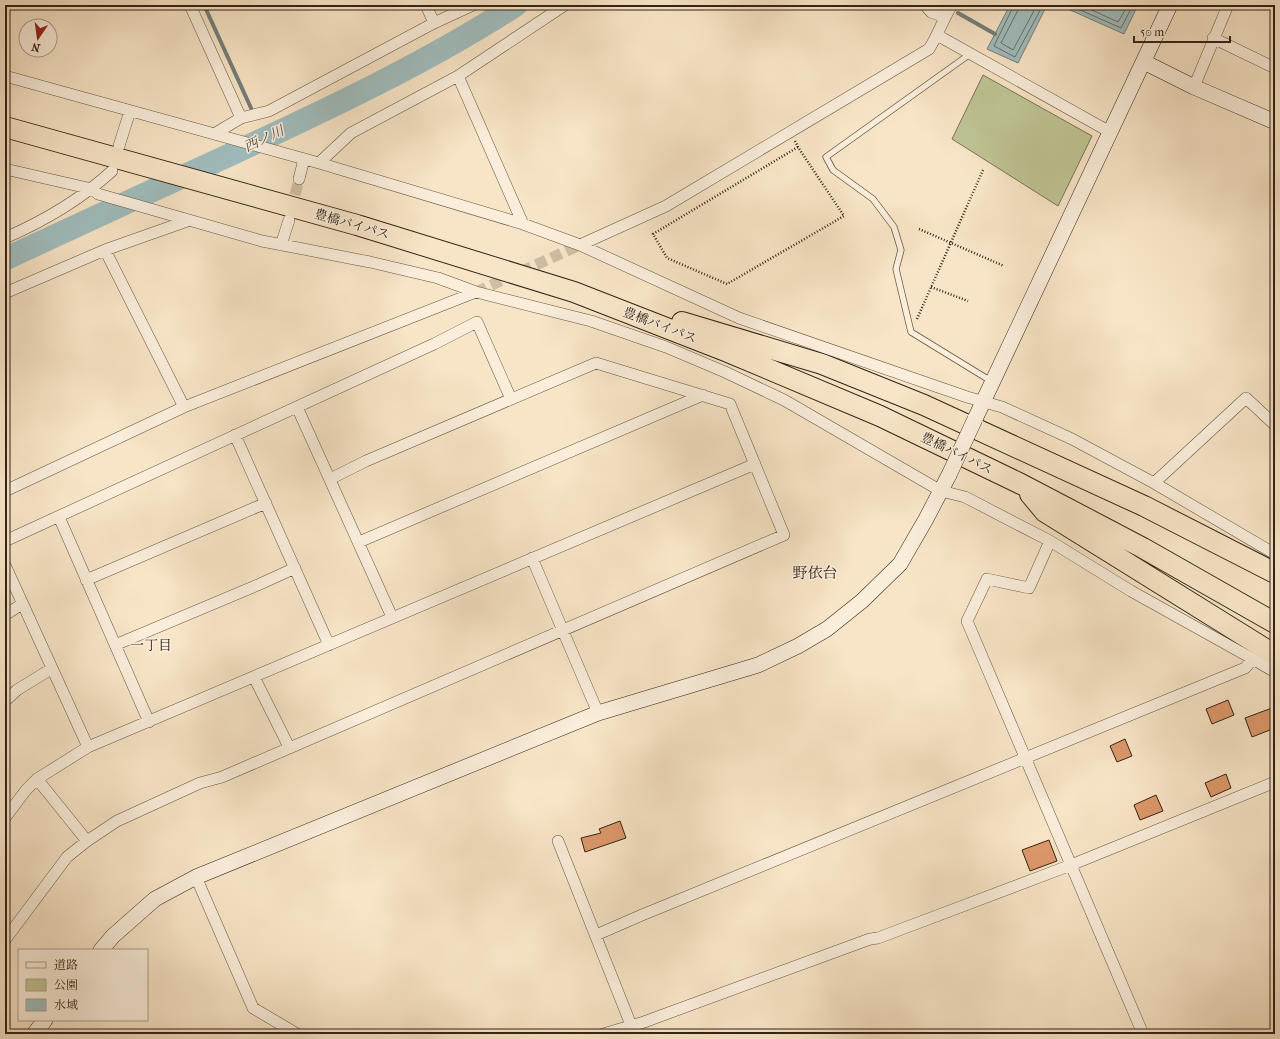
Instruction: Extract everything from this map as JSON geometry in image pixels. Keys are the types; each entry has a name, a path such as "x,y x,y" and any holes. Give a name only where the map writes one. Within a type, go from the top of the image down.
{"highway":[{"name":"豊橋バイパス","path":"5,127 357,225 574,292 728,352 880,416 1021,484 1143,548 1275,623"},
{"path":"574,292 734,336 822,364 883,388 924,405 1144,506 1275,573"},
{"path":"1021,484 1045,512 1275,655"}],"street":[{"path":"190,5 241,118"},
{"path":"426,5 434,23"},
{"path":"214,134 241,118 269,111 434,23 473,5"},
{"path":"319,163 351,133 458,76 565,5"},
{"path":"925,5 931,12 944,17"},
{"path":"580,244 666,206 929,49 937,35 944,17 952,5"},
{"path":"102,949 113,936 155,899 196,877 598,713 758,664 798,646 827,629 862,601 900,564 941,491 991,381 1170,5"},
{"path":"1194,87 1213,38 1228,5"},
{"path":"937,35 1110,132"},
{"path":"1213,38 1275,68"},
{"path":"1144,62 1194,87 1275,122"},
{"path":"5,67 8,77 319,163 523,224 580,244 739,318 982,401 1002,406 1072,439 1154,483 1275,554"},
{"path":"458,76 523,224"},
{"path":"120,146 130,111"},
{"path":"299,179 304,159"},
{"path":"5,169 95,192 182,219 281,245 370,262 438,278 476,292 591,321 666,347 719,369 784,400 941,491 965,497 1050,541 1131,591 1275,672"},
{"path":"5,238 37,224 95,192 112,171"},
{"path":"5,293 104,250 182,219"},
{"path":"281,245 289,220"},
{"path":"104,250 184,407"},
{"path":"5,491 184,407 476,292"},
{"path":"5,541 297,407 477,322 512,399"},
{"path":"5,940 67,857 87,841 118,821 200,783 222,777 784,535 730,404 596,363 366,460 330,479"},
{"path":"359,542 703,395"},
{"path":"1154,483 1246,398 1275,425"},
{"path":"297,407 392,617"},
{"path":"235,435 329,645"},
{"path":"5,818 26,790 37,779 88,747 755,464"},
{"path":"86,580 266,503"},
{"path":"59,517 149,722"},
{"path":"1050,541 1029,588 987,579 967,621 1143,1034"},
{"path":"532,558 564,630 598,713"},
{"path":"5,565 88,747"},
{"path":"115,645 260,584 294,568"},
{"path":"5,614 22,604"},
{"path":"596,935 1025,757 1245,668 1254,659"},
{"path":"5,701 17,690 51,668"},
{"path":"254,677 289,747"},
{"path":"37,779 87,841"},
{"path":"603,1034 634,1029 644,1022 685,1005 870,939 878,938 1071,865 1275,782"},
{"path":"558,841 634,1029"},
{"path":"196,877 253,1008 297,1034"},
{"path":"34,1034 44,1021"}],"lane":[{"path":"970,54 826,157 834,170 873,199 894,227 901,250 896,269 911,332 991,381"}],"path":[{"path":"789,132 844,216 727,284 667,258 654,234 798,147"},
{"path":"911,332 983,170"},
{"path":"919,229 1004,266"},
{"path":"932,287 968,301"}],"green space":[{"path":"983,75 1092,136 1058,206 952,139"}],"water":[{"path":"1010,5 1047,5 1018,63 987,49"},
{"path":"1059,5 1138,5 1124,34"}],"building":[{"path":"1228,700 1234,715 1212,724 1206,709"},
{"path":"1272,708 1275,716 1275,728 1252,737 1245,718"},
{"path":"1125,739 1132,756 1117,762 1110,746"},
{"path":"1226,774 1231,788 1211,797 1205,783"},
{"path":"1156,795 1163,811 1140,820 1134,805"},
{"path":"620,821 626,838 585,852 581,838 601,833 599,829"},
{"path":"1049,840 1057,861 1030,871 1022,850"}],"waterway":[{"path":"204,5 251,108"},
{"name":"西ノ川","path":"5,259 238,151 379,83 449,46 516,5"},
{"path":"958,13 995,34"}],"tunnel":[{"path":"291,211 299,179"},
{"path":"476,292 580,245"}],"district":[{"name":"野依台","path":"815,573"},
{"name":"一丁目","path":"151,645"}]}
